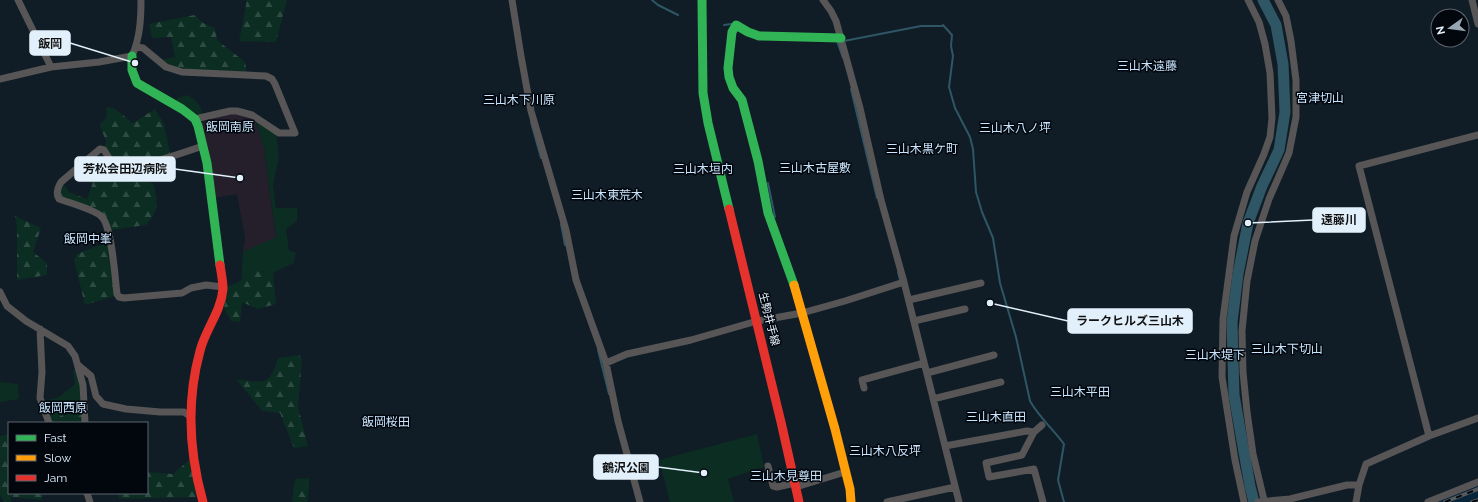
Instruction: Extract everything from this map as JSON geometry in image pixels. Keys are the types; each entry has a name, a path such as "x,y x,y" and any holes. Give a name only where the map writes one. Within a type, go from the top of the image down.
{"street":[{"path":"18,0 51,67"},
{"path":"141,0 141,19 136,46 131,61 135,78 138,84 182,109 195,119 207,163 223,287 221,302 199,353 190,416 194,467 203,502"},
{"path":"512,0 531,111 566,230 576,280 606,363 618,421 640,502"},
{"name":"生駒井手線","path":"702,0 703,93 713,143 800,502"},
{"name":"生駒井手線","path":"709,0 709,94 713,143"},
{"path":"823,0 831,11 841,38 860,108 881,200 909,300 959,502"},
{"path":"1244,502 1234,460 1222,377 1223,319 1234,236 1247,192 1270,137 1272,118 1270,73 1265,44 1259,22 1248,0"},
{"path":"1278,0 1286,16 1291,41 1296,80 1296,117 1289,153 1269,199 1255,241 1247,281 1242,331 1243,372 1253,454 1261,501 1290,499 1347,485 1359,485"},
{"path":"1472,0 1478,24"},
{"path":"841,38 759,36 736,25 732,32 728,68 729,77 733,88 742,100 748,120 768,213 792,277 835,429 850,489 851,502"},
{"path":"136,46 143,48 166,67 182,72 266,76 272,79 295,133 279,133 252,115 237,111 230,111 195,119"},
{"path":"0,79 51,67 99,62 132,56"},
{"path":"1429,436 1359,166 1478,135"},
{"path":"203,146 139,166 118,168 114,166 104,150 100,149 61,182 57,195 59,199 98,214 105,220 110,234 117,294 119,297 124,298 182,293 191,288 206,285 223,287"},
{"path":"606,363 627,354 691,340 757,321 802,313 904,282"},
{"path":"909,300 981,283"},
{"path":"0,292 7,306 26,321 68,346 75,356 83,385 85,422"},
{"path":"914,321 964,309"},
{"path":"40,329 42,372 40,398 49,422"},
{"path":"927,373 994,355"},
{"path":"864,388 862,380 924,363"},
{"path":"78,365 91,376 96,396 103,404 140,410 184,412 190,416"},
{"path":"933,399 1001,382"},
{"path":"1356,502 1359,485 1366,464 1429,436 1478,418"},
{"path":"1042,425 1034,432 1022,455 986,463 989,477 1034,469 1043,502"},
{"path":"945,446 1027,430 1034,432"},
{"path":"768,466 773,486 777,487 795,485 845,472"},
{"path":"1428,502 1478,482"},
{"path":"887,502 955,488"}],"shaded area":[{"path":"230,113 239,113 255,119 264,148 276,238 243,252 245,238 237,194 214,198 201,124 213,118"},
{"path":"1478,484 1478,502 1434,502"}],"green space":[{"path":"247,0 287,0 276,42 239,41"},
{"path":"195,15 203,23 215,28 217,40 245,62 247,73 175,68 162,60 175,57 171,37 152,38 149,24"},
{"path":"187,95 199,105 202,115 192,112 177,103 177,98"},
{"path":"106,107 115,109 133,123 155,109 164,124 170,154 141,163 118,166 105,147 106,141 100,126 100,124 107,117"},
{"path":"255,119 276,133 279,157 273,185 276,208 297,208 297,221 286,229 289,250 296,253 294,263 273,273 254,270 241,280 243,252 276,237 264,148"},
{"path":"105,158 113,171 131,170 154,185 157,202 155,211 146,225 111,230 105,216 61,196 60,191 63,183 69,192 87,199 93,182 107,170"},
{"path":"15,216 41,228 33,252 47,263 47,275 17,280 17,228"},
{"path":"108,242 115,296 85,305 74,260 77,254"},
{"path":"254,270 273,273 276,304 258,309 242,302 240,322 231,321 224,308 227,287 237,283"},
{"path":"299,355 302,359 298,407 308,446 294,448 280,413 262,411 236,379 259,382 264,381 272,374 278,358"},
{"path":"78,369 83,409 60,416 57,422 52,422 45,401 59,397 75,384 73,370"},
{"path":"0,382 18,384 19,399 0,402"},
{"path":"83,409 82,422 57,422 60,416"},
{"path":"8,434 8,494 43,494 42,500 11,497 11,502 4,502 0,495 0,436"},
{"path":"757,434 764,467 728,479 734,502 670,502 659,460"},
{"path":"189,460 198,497 119,499 118,494 148,494 148,472 173,474"},
{"path":"309,478 307,502 292,502 295,479"}],"waterway":[{"path":"652,0 658,5 678,15"},
{"path":"1254,502 1234,395 1232,322 1238,274 1248,223 1262,186 1279,150 1285,112 1283,64 1276,25 1263,0"},
{"path":"724,25 731,24"},
{"path":"943,25 952,35 951,46 953,56 949,87 955,108 970,137 973,149 976,192 982,212 993,238 1000,283 1016,337 1030,401 1064,444 1058,480 1064,502"},
{"path":"844,41 921,26 944,26"},
{"path":"837,41 843,58"},
{"path":"851,89 877,198"},
{"path":"531,122 541,158"},
{"path":"768,183 775,217"},
{"path":"561,224 565,245"},
{"path":"898,272 900,280"},
{"path":"598,350 609,394"}],"railway":[{"path":"1445,502 1478,489"},
{"path":"1472,502 1478,500"}],"traffic: fast":[{"path":"702,0 703,93 708,123 729,209"},
{"path":"794,285 768,213 758,161 742,100 733,88 729,77 728,68 732,32 736,25 759,36 841,38"},
{"path":"132,56 132,70 137,83 182,109 195,119 198,126 207,163 220,265"}],"traffic: slow":[{"path":"794,285 835,429 850,489 851,502"}],"traffic: jam":[{"path":"729,209 799,502"},
{"path":"203,502 198,483 192,446 191,408 196,370 202,343 222,297 223,286 220,265"}],"place":[{"name":"飯岡","path":"135,63"},
{"name":"芳松会田辺病院","path":"240,178"},
{"name":"遠藤川","path":"1248,223"},
{"name":"ラークヒルズ三山木","path":"990,303"},
{"name":"鶴沢公園","path":"704,473"}],"district":[{"name":"三山木遠藤","path":"1147,66"},
{"name":"宮津切山","path":"1320,98"},
{"name":"三山木下川原","path":"519,100"},
{"name":"飯岡南原","path":"230,127"},
{"name":"三山木八ノ坪","path":"1015,128"},
{"name":"三山木黒ケ町","path":"922,149"},
{"name":"三山木古屋敷","path":"815,168"},
{"name":"三山木垣内","path":"703,169"},
{"name":"三山木東荒木","path":"607,195"},
{"name":"飯岡中峯","path":"88,239"},
{"name":"三山木下切山","path":"1287,349"},
{"name":"三山木堤下","path":"1215,355"},
{"name":"三山木平田","path":"1080,392"},
{"name":"飯岡西原","path":"63,408"},
{"name":"三山木直田","path":"996,417"},
{"name":"飯岡桜田","path":"386,422"},
{"name":"三山木八反坪","path":"885,451"},
{"name":"三山木見尊田","path":"786,476"}]}
